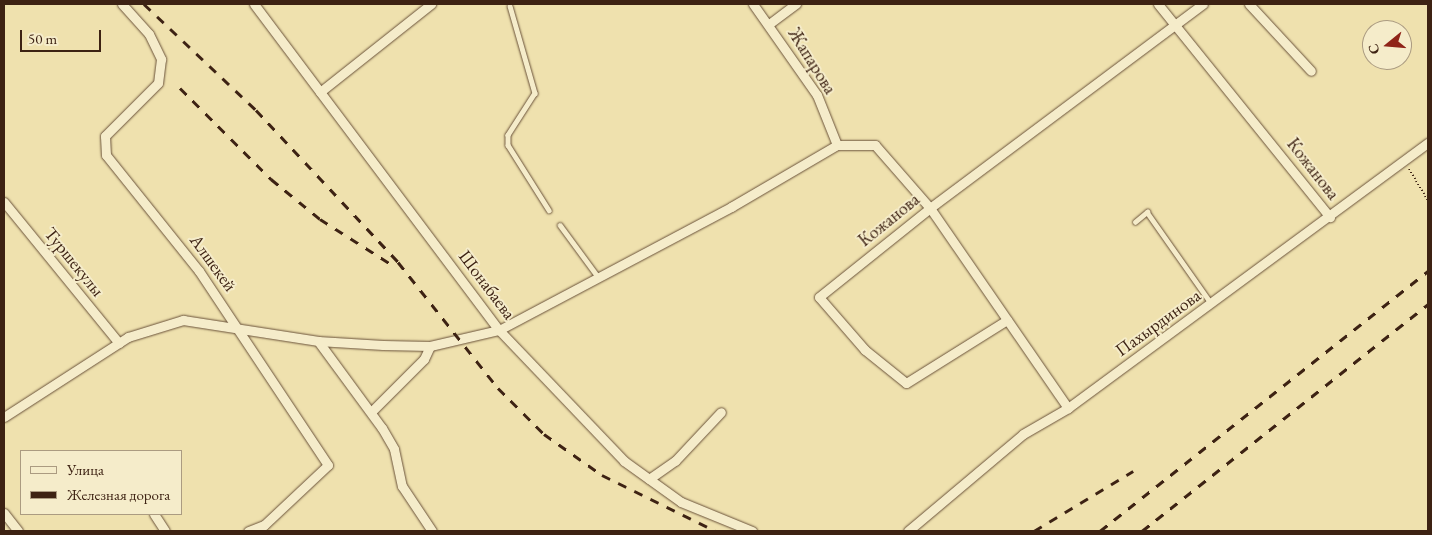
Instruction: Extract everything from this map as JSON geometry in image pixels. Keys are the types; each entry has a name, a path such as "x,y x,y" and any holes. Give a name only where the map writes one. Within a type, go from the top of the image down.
{"street":[{"name":"Алшекей","path":"122,4 149,34 161,59 158,83 106,136 106,155 147,201 238,327 328,465 264,525 248,531"},
{"name":"Шонабаева","path":"254,4 499,330 624,461 681,502 752,531"},
{"path":"320,92 431,4"},
{"name":"Жапарова","path":"753,4 769,24 817,95 837,145"},
{"name":"Жапарова","path":"769,24 796,4"},
{"name":"Кожанова","path":"1158,4 1330,217"},
{"name":"Кожанова","path":"1007,320 906,383 865,350 819,297 930,208 1203,4"},
{"path":"1249,4 1311,71"},
{"name":"Пахырдинова","path":"908,531 1023,434 1068,408 1211,305 1428,143"},
{"path":"4,417 119,343 183,320 238,327 318,342 430,346 499,330 600,279 837,145 875,145 930,208 1068,408"},
{"name":"Туршекулы","path":"4,202 119,343"},
{"path":"318,342 371,412 394,449 402,486 415,510 432,531"},
{"path":"371,412 424,359 430,346"},
{"path":"649,479 675,461 721,412"},
{"path":"4,513 18,531"},
{"path":"155,515 165,531"}],"lane":[{"path":"510,6 534,93 508,135 508,146 549,210"},
{"path":"1135,222 1147,212 1211,305"},
{"path":"560,225 600,279"}],"path":[{"path":"1412,172 1428,201"}],"railway":[{"path":"144,4 256,110 398,262 498,388 544,434 602,475 716,531"},
{"path":"180,88 271,179 320,219 394,266"},
{"path":"1100,531 1428,271"},
{"path":"1142,531 1428,304"},
{"path":"1034,531 1133,471"}]}
